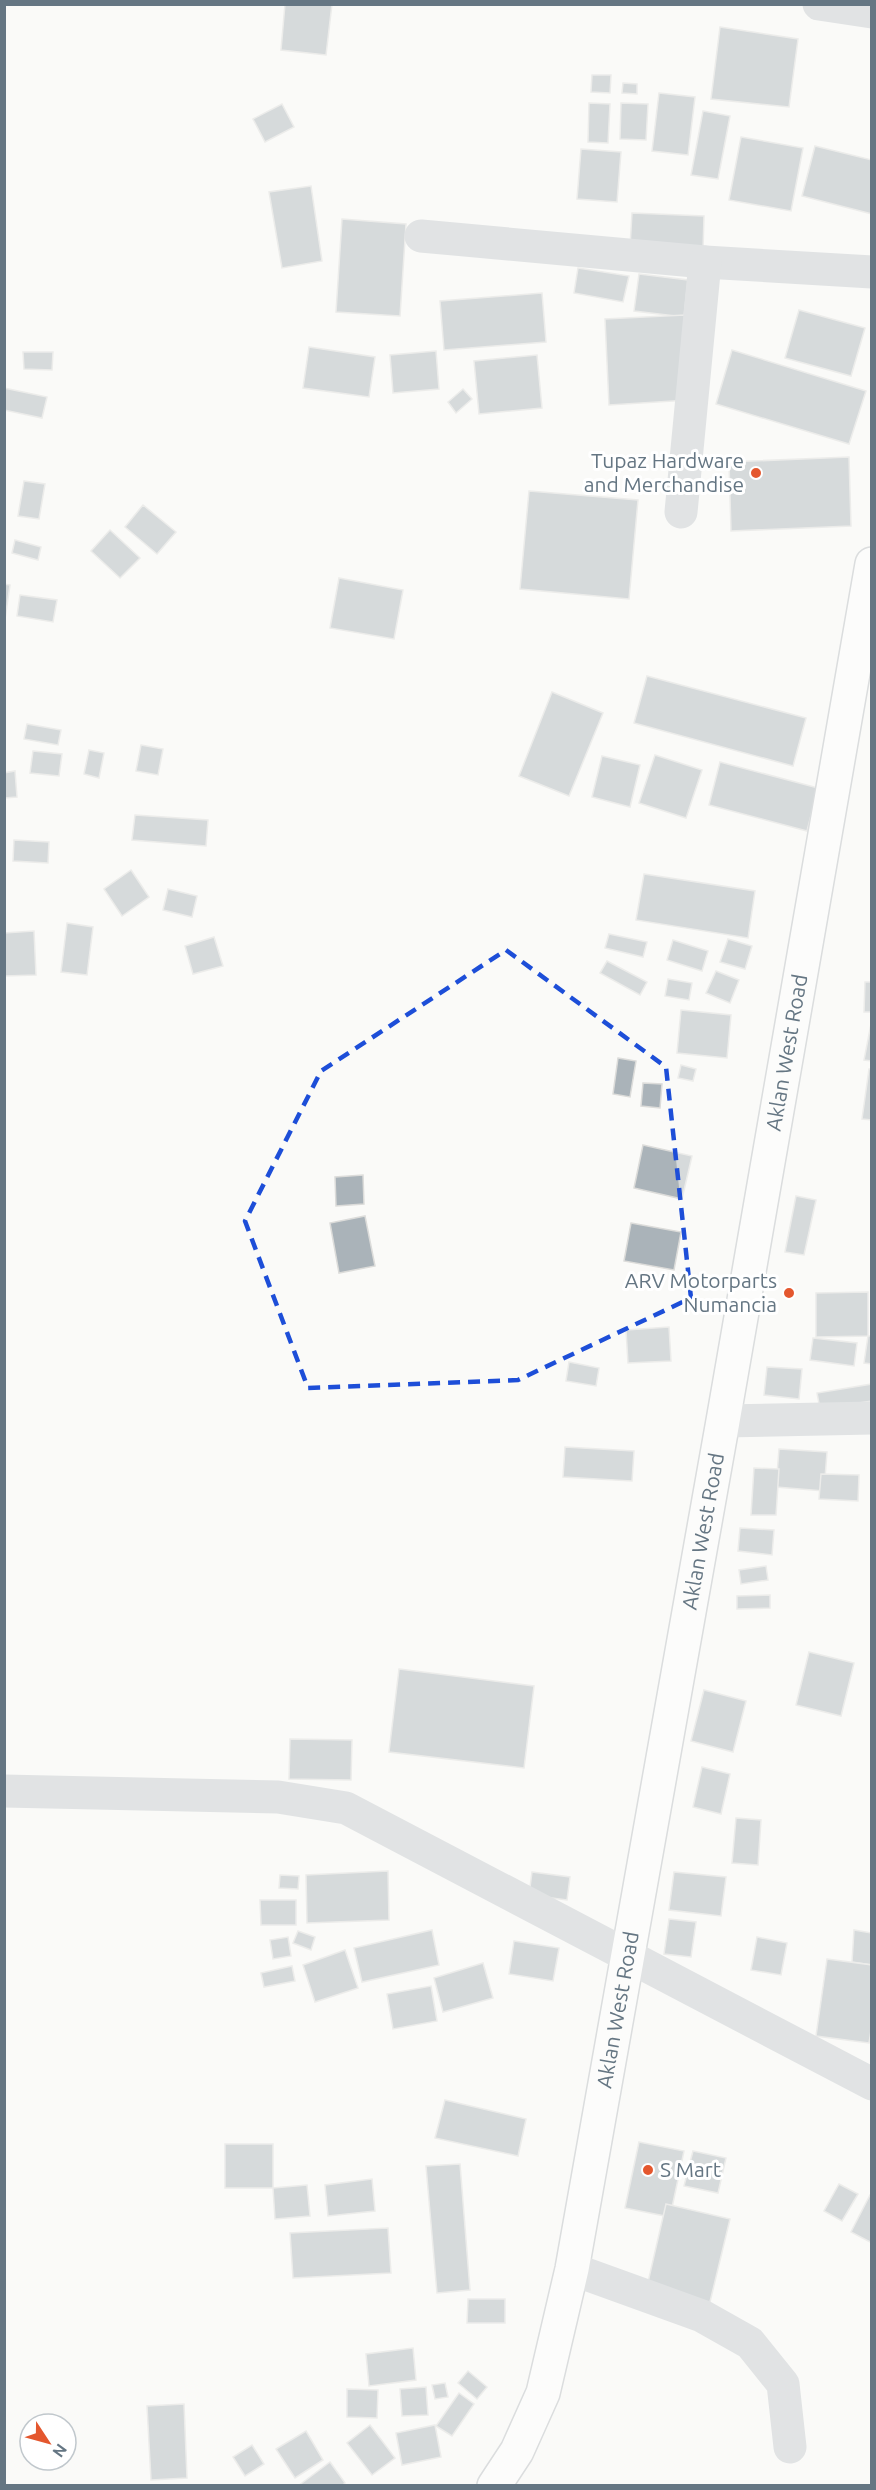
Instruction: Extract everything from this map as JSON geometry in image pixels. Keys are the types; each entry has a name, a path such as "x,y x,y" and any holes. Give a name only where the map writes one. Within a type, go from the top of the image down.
{"main road":[{"name":"Aklan West Road","path":"494,2486 517,2451 543,2393 572,2269 629,1958 870,576"}],"street":[{"path":"819,4 872,12"},
{"path":"421,236 705,262 872,272"},
{"path":"681,512 705,262"},
{"path":"723,1421 872,1418"},
{"path":"4,1791 278,1797 346,1808 872,2084"},
{"path":"572,2269 702,2316 750,2343 783,2384 790,2447"}],"highlighted area":[{"path":"506,950 666,1067 691,1298 518,1380 308,1388 245,1221 321,1071"}],"building":[{"path":"285,4 332,4 326,55 281,50"},
{"path":"720,27 798,39 789,107 711,99"},
{"path":"592,75 611,75 610,93 591,92"},
{"path":"623,83 637,84 637,94 622,93"},
{"path":"659,93 695,97 688,155 652,151"},
{"path":"589,103 610,104 608,143 588,142"},
{"path":"621,103 648,104 646,140 620,139"},
{"path":"282,104 294,127 265,142 253,119"},
{"path":"703,111 730,116 718,179 691,175"},
{"path":"741,137 803,148 791,211 729,200"},
{"path":"815,146 872,160 872,214 802,196"},
{"path":"581,149 621,152 617,202 577,199"},
{"path":"311,186 322,261 282,268 269,192"},
{"path":"632,213 704,216 703,250 630,247"},
{"path":"342,219 406,224 400,316 336,312"},
{"path":"578,268 629,276 623,302 574,293"},
{"path":"639,274 688,280 684,317 634,311"},
{"path":"542,293 546,342 444,350 440,301"},
{"path":"799,310 865,328 851,376 785,358"},
{"path":"685,315 689,400 609,405 605,319"},
{"path":"309,347 375,357 369,397 303,388"},
{"path":"732,350 866,391 849,444 716,404"},
{"path":"436,351 439,389 393,393 390,355"},
{"path":"23,352 53,352 52,370 24,369"},
{"path":"537,355 542,408 479,414 474,361"},
{"path":"4,388 47,397 42,418 4,410"},
{"path":"463,389 472,399 456,413 448,402"},
{"path":"849,457 851,526 731,531 729,462"},
{"path":"24,481 45,484 39,519 18,516"},
{"path":"529,491 638,500 629,599 520,589"},
{"path":"143,505 176,532 157,554 125,527"},
{"path":"110,530 140,558 120,578 91,551"},
{"path":"15,540 41,547 38,560 12,553"},
{"path":"339,578 403,590 394,639 330,628"},
{"path":"4,584 10,585 5,619 4,619"},
{"path":"20,595 57,600 53,622 17,616"},
{"path":"647,676 806,718 793,766 634,723"},
{"path":"552,692 603,713 569,796 519,776"},
{"path":"27,724 61,730 58,745 24,739"},
{"path":"141,745 163,749 158,775 136,771"},
{"path":"89,750 104,753 99,778 84,774"},
{"path":"33,751 62,754 59,776 30,773"},
{"path":"655,755 702,770 686,818 639,803"},
{"path":"602,756 640,765 630,807 592,797"},
{"path":"720,762 818,788 807,831 709,805"},
{"path":"15,771 17,797 4,798 4,773"},
{"path":"135,815 208,820 206,846 132,840"},
{"path":"14,840 49,842 48,863 13,861"},
{"path":"131,870 149,897 122,916 104,889"},
{"path":"644,874 755,891 748,938 636,920"},
{"path":"168,889 197,896 192,917 163,910"},
{"path":"67,923 93,927 87,975 61,972"},
{"path":"34,931 36,975 4,976 4,933"},
{"path":"609,934 647,942 643,957 605,948"},
{"path":"214,937 223,966 193,974 185,946"},
{"path":"728,939 752,946 745,969 720,962"},
{"path":"673,940 708,951 702,971 667,960"},
{"path":"607,961 647,982 640,995 600,973"},
{"path":"716,971 739,980 730,1003 706,993"},
{"path":"668,979 692,983 689,1000 665,996"},
{"path":"865,982 872,982 872,1012 864,1012"},
{"path":"681,1010 731,1015 727,1058 677,1053"},
{"path":"872,1024 872,1061 864,1060"},
{"path":"618,1058 636,1061 630,1097 613,1094"},
{"path":"681,1065 696,1069 693,1081 678,1078"},
{"path":"869,1069 872,1069 872,1120 862,1119"},
{"path":"643,1083 662,1084 660,1108 641,1106"},
{"path":"643,1145 692,1156 682,1199 634,1188"},
{"path":"363,1175 364,1204 336,1206 335,1177"},
{"path":"796,1196 816,1200 804,1255 785,1252"},
{"path":"365,1216 375,1266 339,1273 330,1223"},
{"path":"631,1223 681,1232 674,1270 624,1261"},
{"path":"868,1292 868,1336 816,1337 816,1293"},
{"path":"669,1327 671,1361 628,1363 626,1330"},
{"path":"868,1336 872,1336 872,1364 864,1363"},
{"path":"813,1338 857,1343 854,1366 810,1360"},
{"path":"569,1362 599,1368 596,1386 566,1381"},
{"path":"767,1367 802,1369 799,1399 764,1395"},
{"path":"872,1384 872,1401 820,1409 817,1393"},
{"path":"565,1447 634,1451 632,1481 563,1477"},
{"path":"779,1449 827,1452 824,1491 776,1487"},
{"path":"754,1468 779,1469 776,1515 751,1515"},
{"path":"821,1474 859,1475 858,1501 819,1499"},
{"path":"740,1528 774,1530 772,1555 738,1551"},
{"path":"766,1566 768,1580 741,1584 739,1570"},
{"path":"770,1595 770,1608 737,1609 737,1596"},
{"path":"809,1652 854,1663 841,1716 796,1705"},
{"path":"399,1669 534,1686 524,1768 389,1752"},
{"path":"704,1690 746,1701 733,1752 691,1741"},
{"path":"290,1739 352,1740 351,1780 289,1779"},
{"path":"702,1767 730,1774 721,1814 693,1807"},
{"path":"736,1818 761,1820 758,1865 732,1863"},
{"path":"388,1871 389,1920 307,1923 306,1875"},
{"path":"532,1872 570,1877 567,1900 529,1895"},
{"path":"674,1872 726,1877 721,1916 669,1910"},
{"path":"280,1875 299,1876 298,1889 279,1888"},
{"path":"260,1900 296,1900 296,1925 261,1925"},
{"path":"669,1919 696,1922 691,1957 664,1954"},
{"path":"872,1927 872,1965 852,1962 854,1930 871,1933"},
{"path":"432,1930 439,1965 362,1982 354,1948"},
{"path":"298,1931 315,1937 311,1950 293,1943"},
{"path":"288,1937 291,1956 273,1959 270,1940"},
{"path":"757,1937 787,1943 781,1975 751,1970"},
{"path":"514,1941 559,1948 553,1981 509,1974"},
{"path":"345,1950 358,1988 315,2002 303,1965"},
{"path":"827,1959 872,1965 872,2024 869,2043 816,2036"},
{"path":"483,1963 493,1998 443,2012 434,1978"},
{"path":"292,1966 295,1981 264,1987 261,1973"},
{"path":"431,1986 437,2021 393,2029 387,1994"},
{"path":"445,2100 526,2119 518,2156 435,2138"},
{"path":"639,2142 684,2151 670,2217 625,2208"},
{"path":"225,2144 273,2144 273,2188 225,2188"},
{"path":"693,2151 726,2158 718,2193 684,2186"},
{"path":"460,2164 470,2290 437,2293 426,2166"},
{"path":"372,2179 375,2211 328,2216 325,2185"},
{"path":"839,2184 858,2194 842,2221 824,2211"},
{"path":"307,2185 310,2216 275,2219 273,2188"},
{"path":"870,2195 872,2196 872,2243 851,2232"},
{"path":"666,2204 730,2219 709,2306 646,2291"},
{"path":"388,2228 391,2273 293,2278 290,2233"},
{"path":"468,2299 505,2299 505,2323 467,2323"},
{"path":"413,2348 416,2380 369,2386 366,2354"},
{"path":"468,2371 487,2387 477,2399 458,2383"},
{"path":"445,2383 448,2397 435,2399 432,2385"},
{"path":"426,2387 428,2415 402,2416 400,2389"},
{"path":"347,2389 378,2390 377,2418 347,2417"},
{"path":"459,2393 474,2404 452,2436 436,2426"},
{"path":"184,2404 187,2478 151,2480 147,2406"},
{"path":"370,2425 395,2458 372,2475 347,2443"},
{"path":"435,2425 441,2457 402,2465 396,2433"},
{"path":"306,2431 323,2460 295,2478 276,2449"},
{"path":"252,2445 264,2464 245,2476 233,2457"},
{"path":"330,2462 345,2483 342,2486 298,2486"}],"place":[{"name":"Tupaz Hardware and Merchandise","path":"756,473"},
{"name":"ARV Motorparts Numancia","path":"789,1293"},
{"name":"S Mart","path":"648,2170"}]}
